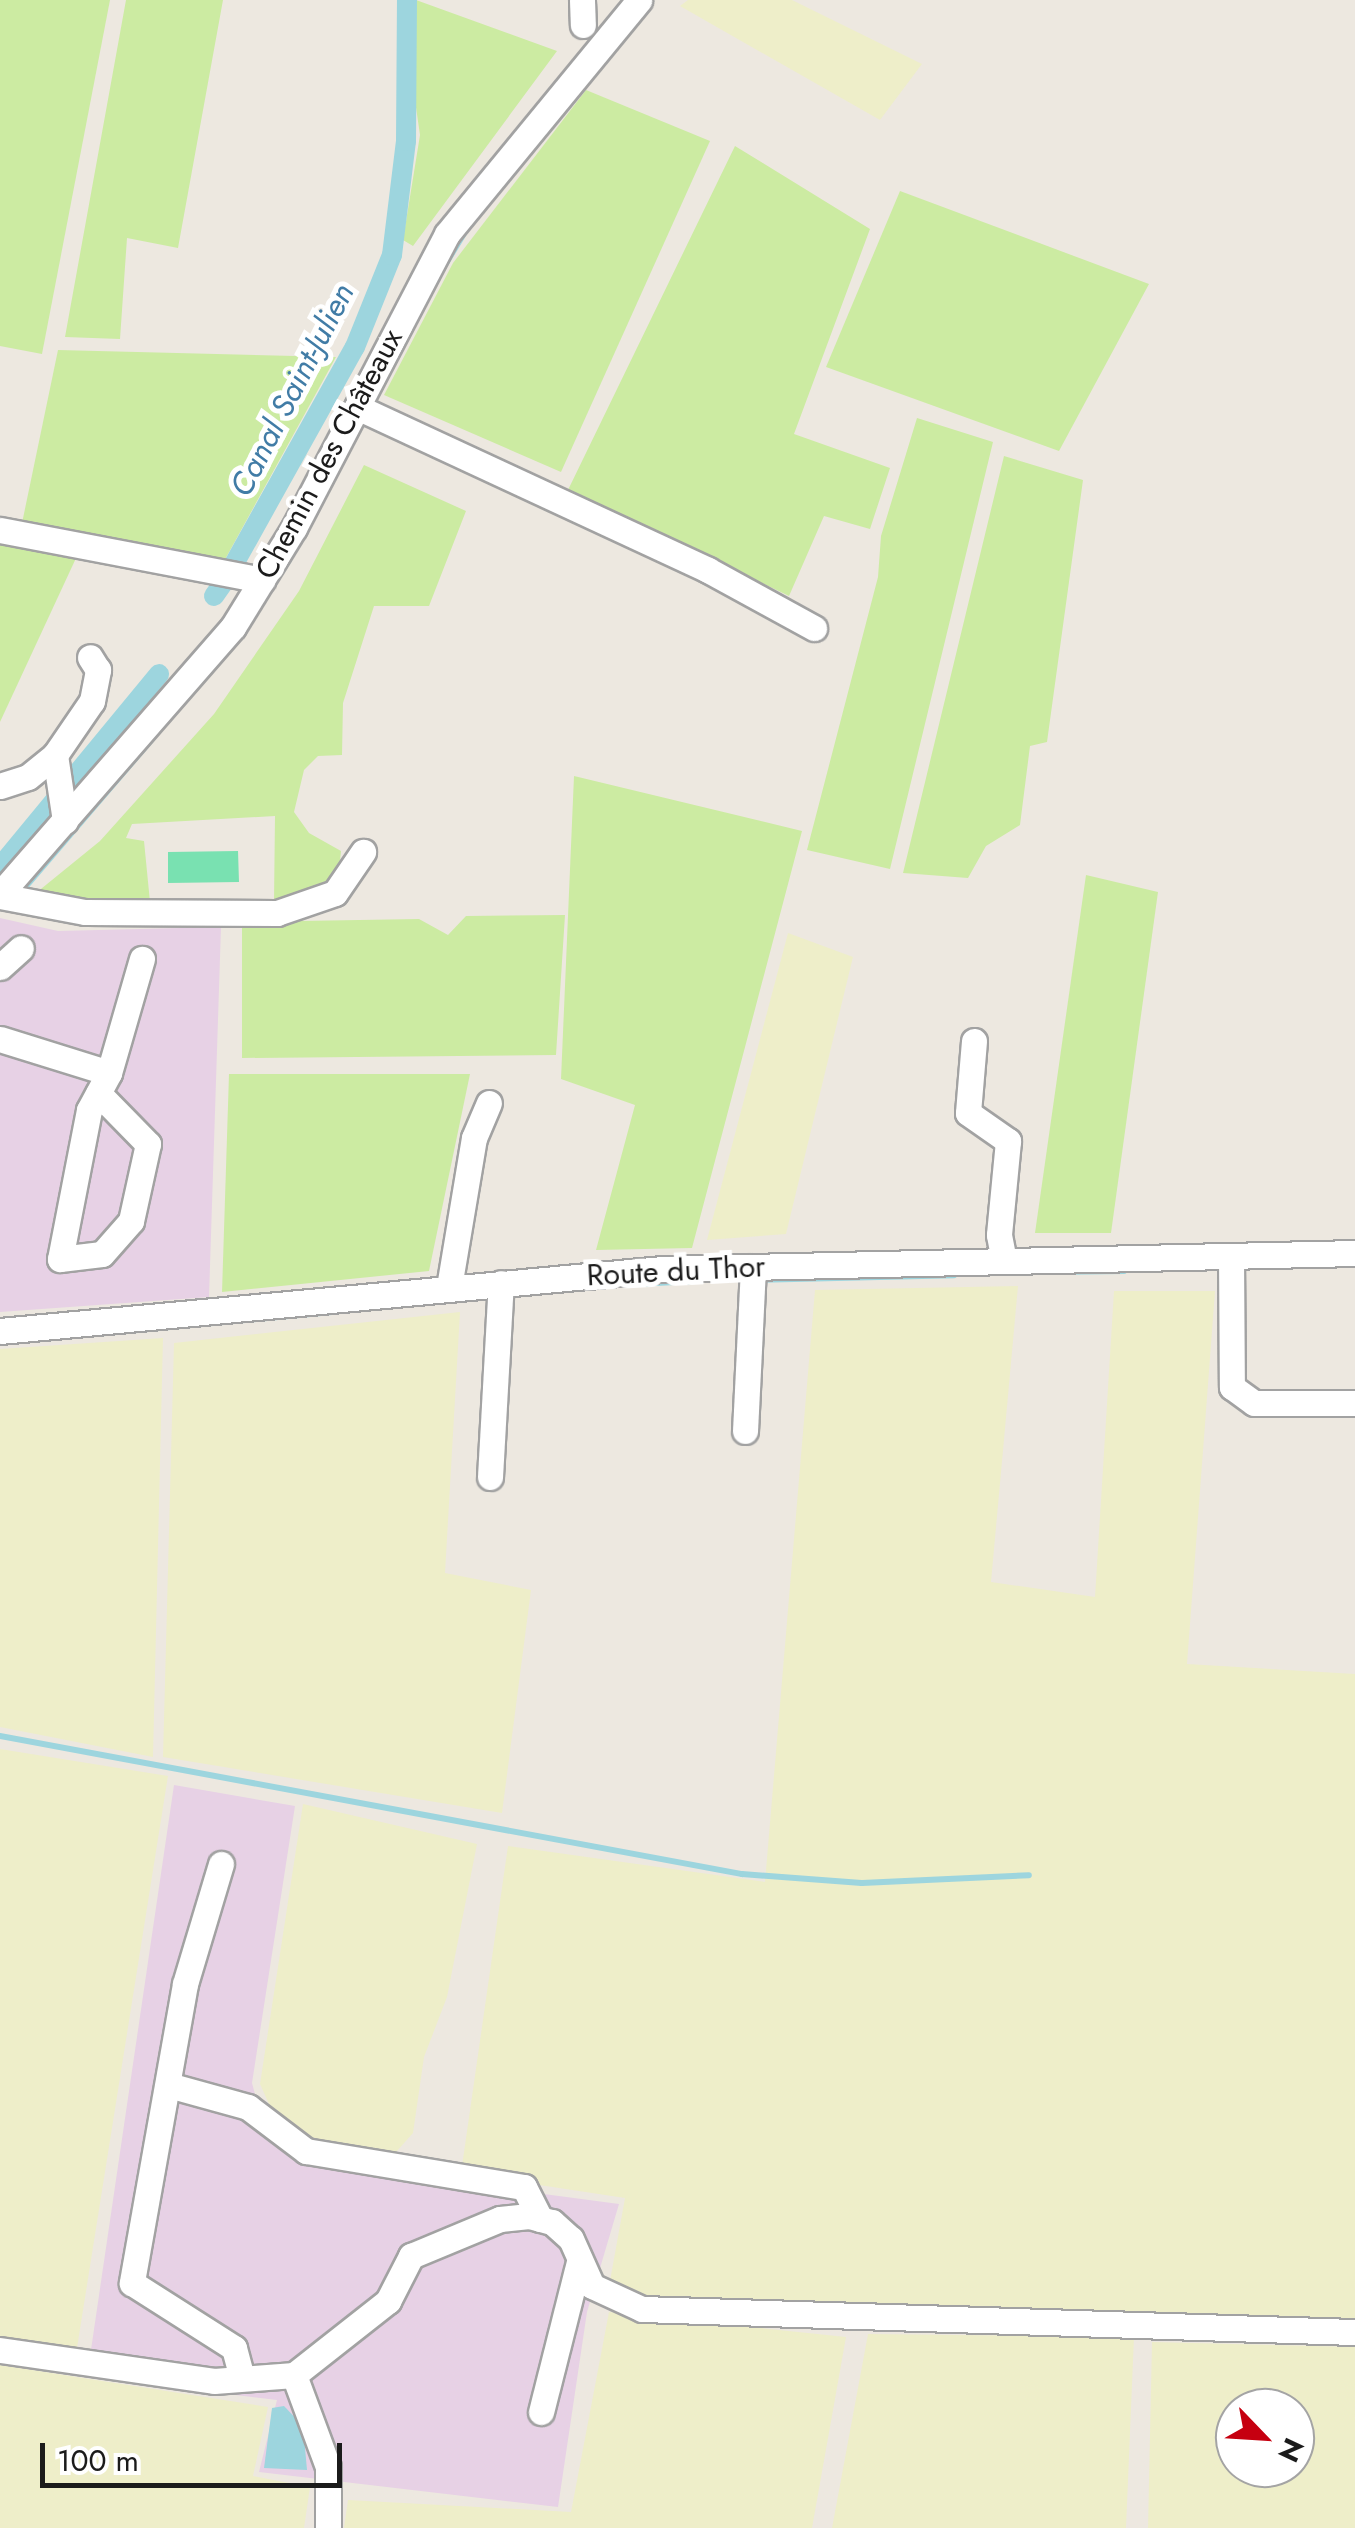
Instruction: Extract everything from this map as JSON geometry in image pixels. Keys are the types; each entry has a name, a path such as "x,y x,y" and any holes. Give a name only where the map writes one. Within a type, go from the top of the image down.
{"street":[{"name":"Chemin des Châteaux","path":"0,895 233,627 357,407 447,234 639,0"},
{"path":"357,407 708,570 814,628"},
{"path":"0,530 262,580"},
{"path":"0,786 19,782 54,755 92,701 98,670 90,657"},
{"path":"54,755 65,821"},
{"path":"0,895 85,912 277,913 335,892 363,852"},
{"path":"0,967 22,948"},
{"path":"0,1040 104,1083 148,1144 131,1222 102,1254 60,1259 89,1110 104,1083 142,959"},
{"path":"974,1041 968,1113 1008,1141 999,1235 1004,1260"},
{"path":"449,1287 474,1138 489,1103"},
{"name":"Route du Thor","path":"0,1331 501,1282 753,1267 1355,1253"},
{"path":"1232,1256 1232,1387 1254,1404 1355,1403"},
{"path":"745,1430 753,1267"},
{"path":"490,1477 501,1282"},
{"path":"221,1864 186,1984 172,2086 132,2283 234,2348 242,2378"},
{"path":"172,2086 248,2107 306,2150 524,2187 540,2219 572,2239 579,2262 605,2297 686,2313 1355,2332"},
{"path":"0,2350 214,2381 294,2376 388,2302 411,2256 500,2220 540,2219"},
{"path":"540,2412 579,2262"},
{"path":"294,2376 328,2467 328,2528"}],"shaded area":[{"path":"0,918 58,931 221,927 209,1297 0,1312"},
{"path":"174,1785 295,1806 252,2083 264,2128 445,2181 619,2204 587,2312 558,2507 259,2472 277,2400 87,2377"}],"green space":[{"path":"0,0 110,0 42,354 0,346"},
{"path":"126,0 223,0 178,248 127,238 120,339 65,337"},
{"path":"416,0 557,51 413,246 403,240 420,135 410,66"},
{"path":"688,0 792,0 922,64 880,120 680,6"},
{"path":"586,90 710,141 561,472 384,395 453,263"},
{"path":"735,146 870,229 794,434 890,468 870,529 824,516 789,596 568,490"},
{"path":"900,191 1149,284 1059,451 826,367"},
{"path":"58,350 336,357 222,565 21,528"},
{"path":"917,418 993,442 890,869 807,850 878,577 881,536"},
{"path":"1004,456 1083,480 1047,742 1030,746 1020,825 986,846 968,878 903,873"},
{"path":"364,465 466,511 429,606 374,606 343,703 342,755 318,756 304,770 294,812 309,833 341,851 339,870 313,894 274,901 275,816 132,824 126,838 144,841 150,902 88,904 36,893 100,841 214,714 299,591"},
{"path":"0,540 77,556 0,722"},
{"path":"574,776 802,831 692,1248 596,1250 635,1105 561,1079"},
{"path":"238,851 239,882 168,883 168,852"},
{"path":"1086,875 1158,892 1111,1233 1035,1233"},
{"path":"565,915 556,1055 242,1058 242,922 419,919 448,935 466,916"},
{"path":"788,933 853,957 786,1234 707,1240"},
{"path":"229,1074 470,1074 429,1271 222,1292"},
{"path":"1018,1286 991,1582 1095,1597 1114,1291 1215,1291 1187,1664 1355,1674 1355,2324 648,2302 609,2286 625,2198 461,2173 508,1846 765,1882 815,1290"},
{"path":"460,1312 445,1573 531,1590 502,1813 163,1757 174,1343"},
{"path":"163,1338 153,1757 0,1727 0,1349"},
{"path":"0,1749 168,1776 77,2348 0,2339"},
{"path":"303,1804 477,1844 447,1997 424,2057 413,2133 389,2160 314,2141 273,2113 260,2084"},
{"path":"609,2312 846,2337 812,2528 344,2528 348,2500 571,2512"},
{"path":"868,2334 1134,2337 1126,2528 832,2528"},
{"path":"1152,2342 1355,2347 1355,2528 1148,2528"},
{"path":"0,2365 268,2407 253,2476 310,2487 304,2528 0,2528"}],"water":[{"path":"284,2406 303,2426 307,2470 264,2468 272,2408"}],"waterway":[{"name":"Canal Saint-Julien","path":"234,564 355,347 392,255 406,141 407,0"},
{"path":"442,270 469,225"},
{"path":"377,395 392,366"},
{"path":"245,629 289,560"},
{"name":"Canal Saint-Julien","path":"214,596 225,580"},
{"name":"Canal Saint-Julien","path":"0,867 159,674"},
{"path":"21,892 153,738"},
{"path":"1046,1272 1124,1271"},
{"path":"756,1280 954,1275"},
{"path":"637,1284 694,1281"},
{"path":"9,1342 335,1312"},
{"path":"0,1736 742,1874 862,1883 1029,1875"}]}
